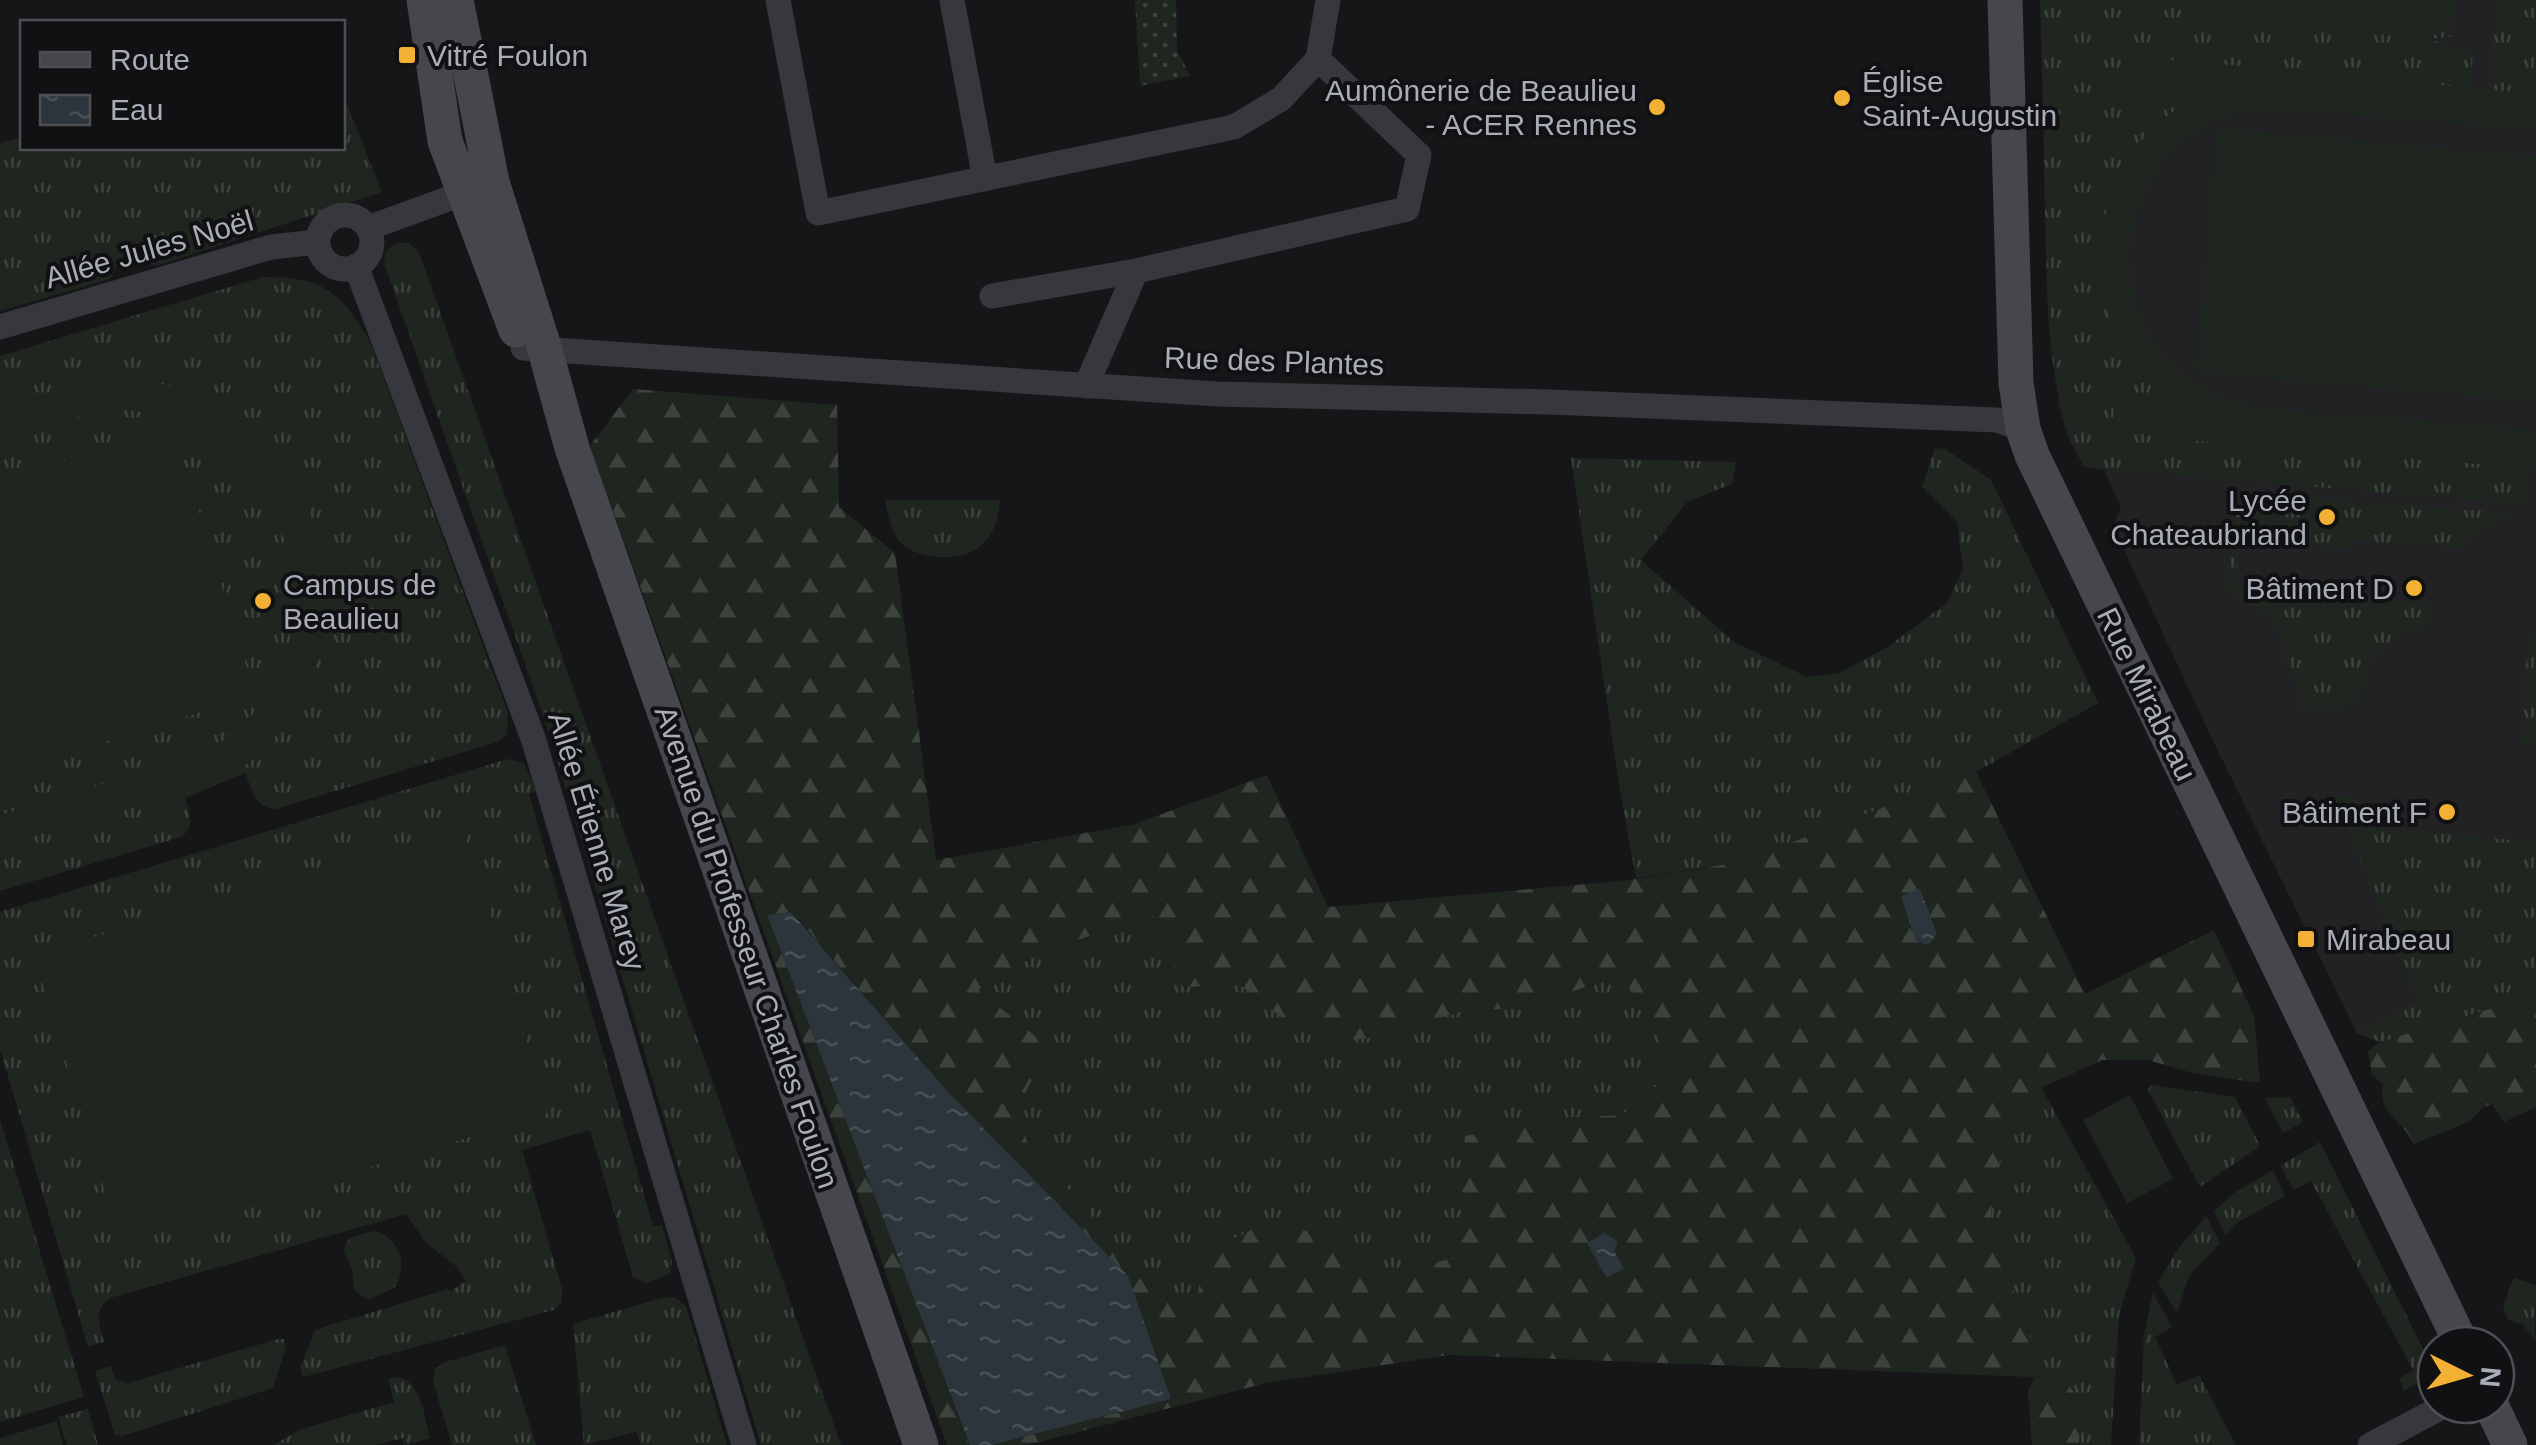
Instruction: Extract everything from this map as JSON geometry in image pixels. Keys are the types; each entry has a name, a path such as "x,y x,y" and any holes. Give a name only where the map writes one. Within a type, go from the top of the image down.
{"main road":[{"name":"Avenue du Professeur Charles Foulon","path":"424,0 445,141 478,188"},
{"name":"Avenue du Professeur Charles Foulon","path":"456,0 478,188 534,349 547,411 572,448 921,1445"},
{"name":"Rue Mirabeau","path":"2005,0 2015,371 2023,429 2452,1325"}],"street":[{"path":"778,0 818,213 1234,127 1281,100 1318,59 1328,0"},
{"path":"952,0 985,179"},
{"path":"992,296 1136,272 1407,209 1420,155 1318,59"},
{"path":"368,228 478,188"},
{"path":"338,216 355,217 368,228 372,236 370,254 356,266 348,269 324,259 318,242 323,226 338,216"},
{"name":"Allée Jules Noël","path":"0,327 271,246 318,242"},
{"name":"Allée Étienne Marey","path":"356,266 533,738 744,1445"},
{"path":"1086,386 1136,272"},
{"name":"Rue des Plantes","path":"534,349 1086,386 1997,420 2023,429"},
{"path":"2370,1445 2416,1421"}],"shaded area":[{"name":"Lycée Chateaubriand","path":"2041,0 2536,0 2536,995 2380,1042 2357,1033 2211,737 2113,526 2121,508 2104,470 2084,467 2068,437 2059,406 2048,299"}],"green space":[{"path":"1135,0 1176,0 1177,50 1190,76 1140,86"},
{"path":"2040,0 2204,0 2202,19 2423,37 2426,0 2456,0 2452,36 2429,39 2473,52 2470,88 2135,57 2186,102 2154,127 2125,165 2106,208 2138,372 2170,404 2113,428 2164,438 2529,468 2526,505 2084,467 2061,407 2051,343"},
{"path":"2204,0 2426,0 2423,38 2202,20"},
{"path":"2498,0 2536,0 2536,94 2489,90"},
{"path":"2135,56 2536,94 2536,130 2291,110 2224,119 2203,129 2172,153 2150,184 2137,219 2132,256 2135,293 2148,328 2169,360 2217,395 2277,410 2536,430 2536,468 2164,438 2112,428 2115,396 2168,403 2140,374 2119,340 2102,277 2106,212 2117,182 2132,153 2154,127 2184,103 2129,98"},
{"path":"345,99 382,192 156,266 139,260 117,266 110,279 0,311 0,143 20,138 20,150 345,150"},
{"path":"2216,128 2536,156 2536,402 2195,372"},
{"path":"397,243 409,243 419,252 841,1445 761,1445 550,735 384,263 386,251"},
{"path":"263,277 301,280 329,291 351,312 371,344 508,713 507,734 497,742 276,809 259,802 245,773 185,798 190,824 181,837 0,891 0,774 255,695 173,428 0,481 0,356"},
{"path":"119,380 190,392 247,426 289,476 316,537 324,603 314,668 283,728 230,776 0,847 0,815 197,755 248,720 279,673 293,619 290,562 271,508 238,462 192,428 116,410 82,415 0,442 0,410 77,387"},
{"path":"633,389 837,405 839,507 895,553 936,860 1135,824 1267,775 1328,907 1621,881 1740,862 1976,772 2085,994 2214,930 2254,1016 2260,1083 2192,1073 2148,1060 2102,1060 2041,1088 1992,1175 1991,1230 2029,1333 2036,1377 2066,1382 2080,1400 2079,1445 2032,1445 2028,1391 2035,1377 1449,1355 1266,1383 1028,1445 992,1445 1171,1399 949,1093 792,912 767,915 970,1445 947,1445 590,446","holes":["1155,916 1183,987 1240,985 1281,1017 1341,1041 1378,1037 1463,1011 1523,1008 1621,975 1678,1068 1622,1115 1565,1118 1465,1136 1459,1257 1364,1279 1308,1231 1260,1226 1204,1253 1197,1298 1162,1297 1027,1142 1018,1107 1049,1047 978,990 1044,950"]},
{"path":"173,427 255,695 0,774 0,481"},
{"path":"1935,448 1945,449 1991,480 2098,703 1976,772 1740,862 1636,878 1571,458 1736,462 1732,484 1687,502 1641,560 1734,642 1807,677 1839,673 1886,648 1947,603 1963,569 1957,522 1922,487"},
{"path":"2237,493 2512,513 2471,537 2466,549 2352,540 2351,549 2239,541 2236,584 2434,603 2430,627 2400,635 2381,649 2368,671 2360,701 2340,710 2298,708 2299,697 2274,622 2225,588"},
{"path":"885,500 1000,500 994,529 983,544 966,554 943,557 920,554 902,544"},
{"path":"2528,634 2536,635 2536,747 2520,745"},
{"path":"508,759 524,763 536,791 529,794 653,1226 662,1225 672,1262 670,1274 646,1283 633,1277 590,1130 522,1150 562,1289 562,1302 554,1310 303,1377 300,1367 315,1330 447,1289 451,1291 466,1281 457,1267 425,1242 406,1214 110,1298 99,1313 104,1342 88,1347 0,1049 0,912"},
{"path":"2333,795 2358,797 2358,827 2536,842 2536,995 2380,1042 2357,1033 2417,1000"},
{"path":"462,827 547,1114 120,1242 34,955"},
{"path":"1155,915 1183,987 1240,985 1281,1017 1378,1037 1463,1011 1523,1008 1621,975 1678,1068 1622,1115 1565,1118 1465,1137 1460,1257 1364,1279 1308,1231 1197,1298 1162,1297 1027,1142 1018,1107 1049,1047 978,990 1044,950"},
{"path":"2536,995 2536,1107 2504,1122 2492,1104 2470,1121 2414,1144 2387,1110 2383,1084 2372,1075 2368,1051 2380,1042"},
{"path":"2151,1085 2235,1097 2260,1146 2200,1187 2148,1090"},
{"path":"2041,1087 2136,1258 2119,1315 2111,1445 2079,1445 2079,1400 2066,1382 2036,1377 2029,1333 1991,1230 1992,1175"},
{"path":"2130,1095 2173,1179 2127,1203 2083,1120"},
{"path":"2290,1097 2303,1122 2283,1133 2265,1098"},
{"path":"0,1120 84,1397 0,1422"},
{"path":"2320,1142 2416,1335 2416,1384 2404,1391 2399,1379 2413,1370 2311,1181 2294,1190 2280,1166"},
{"path":"2273,1170 2285,1196 2238,1222 2226,1236 2214,1212 2234,1193"},
{"path":"2206,1216 2220,1243 2189,1276 2177,1313 2158,1283 2177,1250"},
{"path":"373,1231 395,1246 401,1271 394,1288 368,1300 354,1290 352,1269 343,1250 350,1238"},
{"path":"2514,1278 2536,1285 2535,1339 2522,1324 2508,1320 2503,1306"},
{"path":"2153,1293 2172,1327 2155,1337 2177,1385 2199,1375 2236,1445 2139,1445 2144,1336"},
{"path":"674,1297 686,1306 727,1445 641,1445 636,1432 584,1445 573,1324"},
{"path":"284,1339 285,1350 273,1388 115,1435 95,1371 111,1366 115,1379 128,1383"},
{"path":"505,1345 536,1445 452,1445 433,1381 435,1369 445,1362"},
{"path":"397,1377 412,1385 417,1393 430,1438 407,1445 403,1445 404,1438 375,1445 274,1445 299,1430 394,1402 388,1379"},
{"path":"88,1409 98,1445 67,1445 58,1417"},
{"path":"57,1421 63,1445 0,1445 0,1438"}],"water":[{"path":"1920,889 1937,934 1928,945 1916,941 1901,896"},
{"path":"791,912 949,1093 1128,1276 1171,1399 992,1445 970,1445 767,915"},
{"path":"1605,1233 1618,1242 1614,1251 1624,1268 1607,1278 1587,1243"}],"place":[{"name":"Vitré Foulon","path":"407,55"},
{"name":"Église Saint-Augustin","path":"1842,98"},
{"name":"Aumônerie de Beaulieu - ACER Rennes","path":"1657,107"},
{"name":"Lycée Chateaubriand","path":"2327,517"},
{"name":"Bâtiment D","path":"2414,588"},
{"name":"Campus de Beaulieu","path":"263,601"},
{"name":"Bâtiment F","path":"2447,812"},
{"name":"Mirabeau","path":"2306,939"}]}
